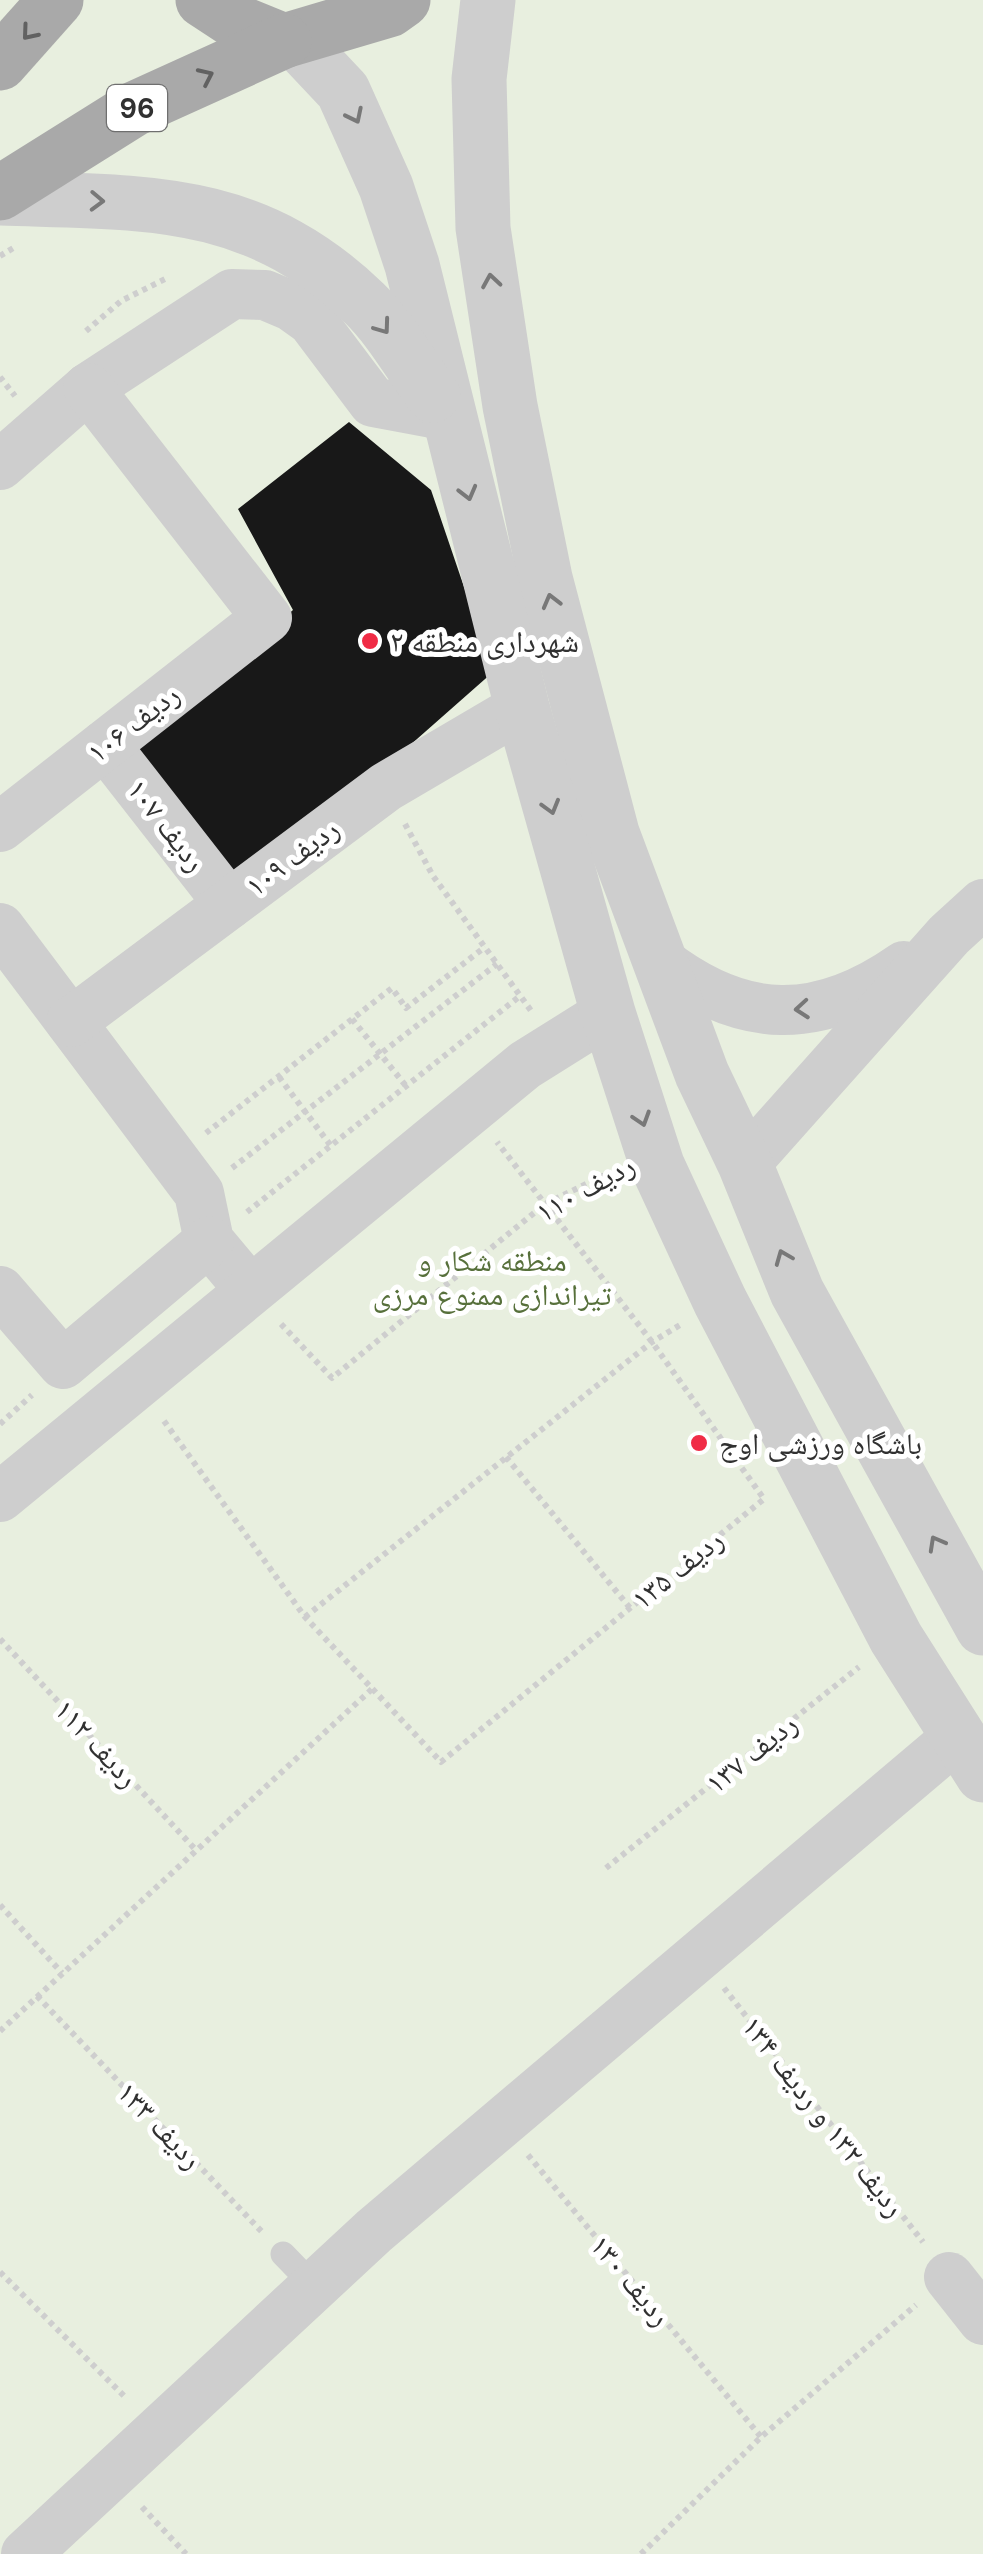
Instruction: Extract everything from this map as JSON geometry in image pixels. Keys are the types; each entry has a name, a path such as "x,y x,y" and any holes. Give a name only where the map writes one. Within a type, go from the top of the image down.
{"main road":[{"path":"0,63 56,0"},
{"path":"203,0 235,22 289,41"},
{"name":"96","path":"0,195 134,109 289,41 389,10 403,0"}],"street":[{"path":"488,0 478,79 484,228 510,406 545,578 612,833 702,1074 746,1164 797,1292 983,1628"},
{"path":"26,2554 111,2474 298,2270 502,2123 699,1955 969,1757 896,1638 720,1302 652,1152 608,1012 522,706 412,266 386,186 343,92 289,41"},
{"path":"0,195 164,203 222,216 279,238 367,305 448,416"},
{"path":"0,465 88,388 232,294 264,295 291,306 312,321 374,402 448,416 510,406"},
{"name":"ردیف ۱۰۶","path":"0,828 267,618 88,388"},
{"name":"ردیف ۱۰۹","path":"71,1022 386,787 522,706"},
{"name":"ردیف ۱۰۷","path":"105,746 229,904"},
{"path":"660,962 694,987 732,1004 773,1011 815,1009 855,996 966,919"},
{"path":"746,1164 966,919"},
{"path":"0,928 186,1176 209,1242 250,1290"},
{"path":"0,1497 470,1110 556,1044 608,1012"},
{"path":"0,1290 63,1364 209,1242"},
{"path":"949,2276 983,2320"}],"path":[{"path":"386,787 432,876 556,1044"},
{"path":"186,1176 279,1076 392,988 406,1008 485,947"},
{"path":"186,1176 305,1111 497,964"},
{"path":"209,1242 520,996"},
{"path":"352,1019 406,1086"},
{"path":"279,1076 331,1146"},
{"path":"470,1110 652,1342"},
{"name":"ردیف ۱۱۰","path":"250,1290 332,1378 545,1204 652,1152"},
{"path":"305,1617 652,1342 720,1302"},
{"name":"ردیف ۱۳۵","path":"372,1689 441,1762 764,1499 652,1342"},
{"path":"0,2031 194,1848 372,1689 305,1617 136,1383"},
{"path":"506,1457 630,1608"},
{"name":"ردیف ۱۳۷","path":"606,1868 896,1638"},
{"name":"ردیف ۱۱۲","path":"0,1639 194,1848"},
{"path":"0,1905 62,1973"},
{"name":"ردیف ۱۳۲ و ردیف ۱۳۴","path":"699,1955 949,2276"},
{"name":"ردیف ۱۳۳","path":"38,1996 298,2270"},
{"name":"ردیف ۱۳۰","path":"502,2123 761,2436"},
{"path":"0,2272 126,2398"},
{"path":"641,2554 761,2436 949,2276"},
{"path":"111,2474 186,2554"}],"green space":[{"name":"منطقه شکار و تیراندازی ممنوع مرزی","path":"0,0 983,0 983,2554 0,2554"}],"building":[{"name":"شهرداری منطقه ۲","path":"349,422 431,490 493,672 383,769 233,886 132,750 293,610 238,509"}],"place":[{"name":"شهرداری منطقه ۲","path":"370,641"},
{"name":"باشگاه ورزشی اوج","path":"699,1443"}]}
